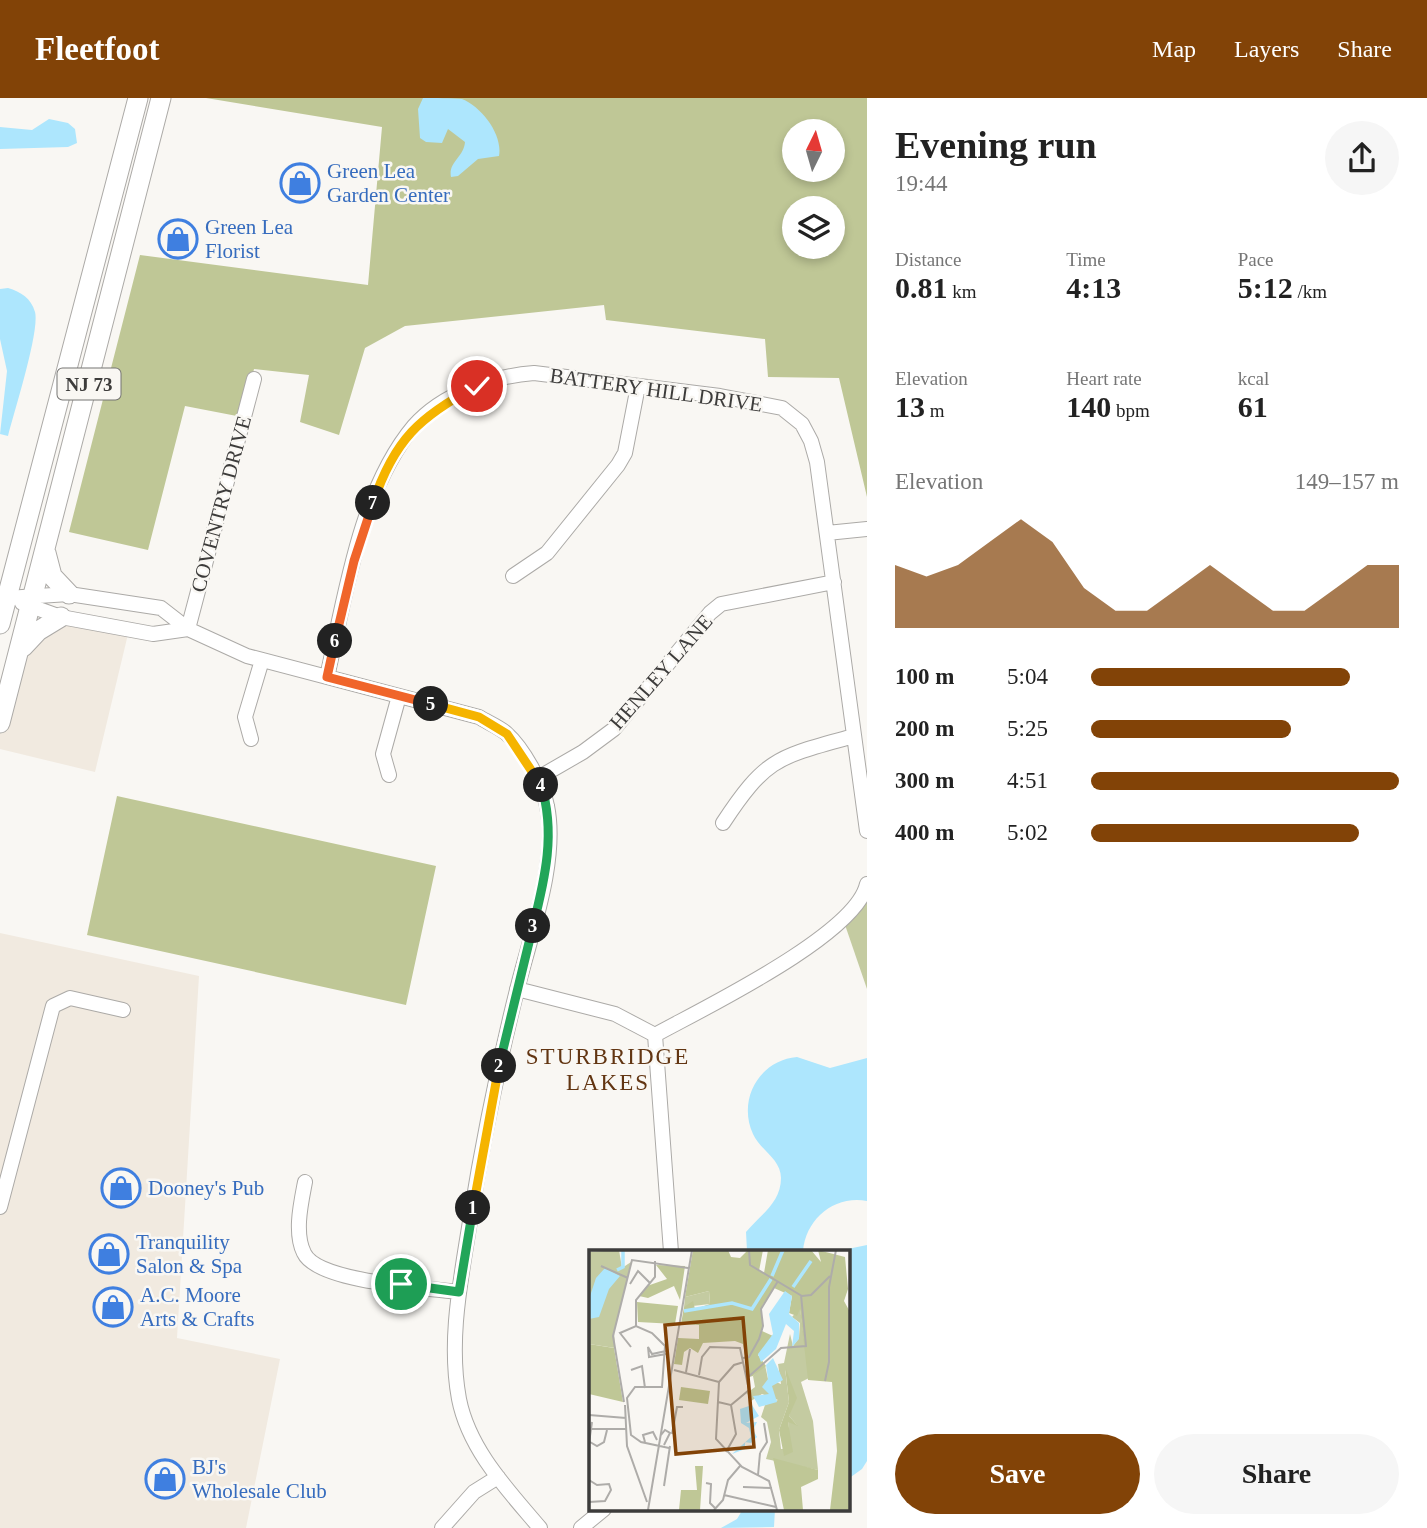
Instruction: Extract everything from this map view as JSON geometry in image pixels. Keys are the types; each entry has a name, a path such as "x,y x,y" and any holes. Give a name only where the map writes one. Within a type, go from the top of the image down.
{"highway":[{"name":"NJ 73","path":"0,624 138,98"},
{"name":"NJ 73","path":"0,723 34,602 161,98"},
{"path":"46,553 52,576 69,594"},
{"path":"21,651 38,631 61,617"}],"street":[{"path":"120,166 142,172"},
{"name":"BATTERY HILL DRIVE","path":"327,677 354,561 381,480 416,424 448,401 477,386 511,375 534,373 720,396 782,408 802,424 811,441 827,533 854,736 862,760 867,828"},
{"name":"COVENTRY DRIVE","path":"188,629 254,379"},
{"path":"513,576 548,553 618,466 625,453 639,386"},
{"path":"827,533 867,530"},
{"name":"HENLEY LANE","path":"538,778 583,752 614,729 710,613 721,604 834,582"},
{"path":"34,602 69,594 161,608 188,629 262,660 479,717 507,734 538,778 547,806 548,855 489,1109 459,1292 455,1343 460,1401 482,1455 540,1528"},
{"path":"7,597 34,602 61,617 153,634 188,629"},
{"path":"251,739 245,718 262,660"},
{"path":"389,775 383,754 399,696"},
{"path":"723,823 748,784 772,763 786,755 854,736"},
{"path":"655,1035 784,962 840,923 863,899 867,884"},
{"path":"517,989 615,1014 655,1035"},
{"path":"0,1207 53,1006 69,998 122,1010"},
{"path":"655,1035 671,1250"},
{"path":"305,1182 300,1230 302,1247 309,1261 323,1270 343,1276 459,1292"},
{"path":"442,1528 474,1492 498,1477"},
{"path":"581,1528 603,1510"}],"shaded area":[{"path":"49,623 129,630 95,772 0,749 0,724 21,651"},
{"path":"0,933 199,976 177,1338 280,1359 246,1528 0,1528"}],"green space":[{"path":"206,98 867,98 867,497 839,378 768,377 765,339 606,320 604,305 405,326 365,348 339,435 300,422 309,375 254,369 242,417 185,406 148,550 69,532 140,255 368,285 382,127"},
{"path":"117,796 436,866 406,1005 87,935"},
{"path":"867,877 867,989 843,919"}],"water":[{"path":"423,98 462,99 477,108 490,123 498,139 499,156 478,159 458,176 451,177 452,167 465,142 448,129 442,143 426,142 420,138 418,109"},
{"path":"49,119 68,123 75,129 77,143 68,147 0,149 0,127 32,130"},
{"path":"8,288 28,299 35,312 36,322 8,436 0,434 7,371 0,339 0,289"},
{"path":"797,1057 830,1068 867,1058 867,1201 843,1202 824,1212 810,1229 803,1250 747,1250 746,1232 774,1202 781,1178 778,1165 753,1134 748,1108 750,1095 763,1073 784,1060"},
{"path":"867,1245 867,1461 862,1469 850,1478 850,1250 843,1250"},
{"path":"742,1510 775,1510 774,1527 721,1528 737,1519"}],"place":[{"name":"Green Lea Garden Center","path":"300,183"},
{"name":"Green Lea Florist","path":"178,239"},
{"name":"Dooney's Pub","path":"121,1188"},
{"name":"Tranquility Salon & Spa","path":"109,1254"},
{"name":"A.C. Moore Arts & Crafts","path":"113,1307"},
{"name":"BJ's Wholesale Club","path":"165,1479"}],"district":[{"name":"STURBRIDGE LAKES","path":"608,1069"}],"route":[{"path":"401,1284 459,1292 489,1109 548,855 547,806 538,778 507,734 479,717 327,677 354,561 381,480 398,448 416,424 448,401 477,386"}]}
